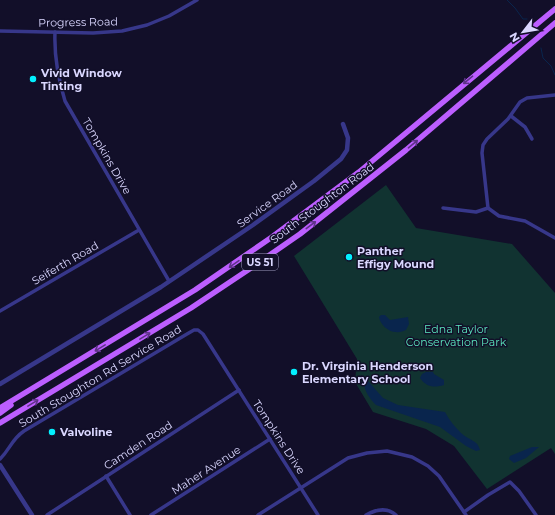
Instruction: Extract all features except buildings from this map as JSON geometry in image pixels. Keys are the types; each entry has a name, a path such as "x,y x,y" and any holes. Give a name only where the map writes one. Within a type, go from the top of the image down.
{"main road":[{"name":"South Stoughton Road","path":"0,408 195,290 272,237 372,162 555,8"},
{"name":"South Stoughton Road","path":"0,423 191,308 282,246 330,211 406,150 555,23"},
{"path":"0,413 34,388"}],"street":[{"name":"Progress Road","path":"0,31 110,33 139,28 169,16 197,0"},
{"name":"Tompkins Drive","path":"55,32 54,47 56,62 65,101 169,281"},
{"path":"555,95 535,97 523,100 517,104 511,116 487,139 483,145 482,153 488,208 499,216 524,221 555,238"},
{"path":"511,116 524,127 532,139"},
{"name":"Service Road","path":"169,281 253,225 342,159 347,150 349,141 343,124"},
{"path":"443,208 476,212 488,208"},
{"name":"Seiferth Road","path":"0,311 139,230"},
{"path":"0,384 169,281"},
{"name":"Tompkins Drive","path":"197,330 203,334 318,515"},
{"name":"South Stoughton Rd Service Road","path":"0,459 6,453 12,441 16,437 187,334 197,330"},
{"name":"Camden Road","path":"47,515 239,390"},
{"name":"Maher Avenue","path":"151,515 270,439"},
{"path":"258,515 338,464 352,457 367,453 387,451 412,457 428,466 439,476 464,513 509,482 516,487 536,515"},
{"path":"0,464 32,515"},
{"path":"106,476 130,515"},
{"path":"366,515 373,511 386,510 396,515"}],"green space":[{"name":"Edna Taylor Conservation Park","path":"386,185 416,228 512,244 555,293 555,454 551,448 487,489 454,446 426,429 373,412 355,382 357,359 294,256"}],"water":[{"path":"381,315 385,315 390,320 408,317 409,324 406,330 393,332 383,325 379,317"},
{"path":"426,372 433,372 444,380 444,385 428,385 422,381 420,378 422,374"},
{"path":"368,381 383,398 398,405 445,412 450,421 464,435 477,444 480,450 476,451 466,446 440,427 376,405 365,389 364,382"},
{"path":"532,447 539,447 526,458 514,463 509,459 510,456"}],"waterway":[{"path":"507,0 523,19 527,19"},
{"path":"541,48 543,58 551,66 555,75"}],"place":[{"name":"Vivid Window Tinting","path":"33,79"},
{"name":"Panther Effigy Mound","path":"349,257"},
{"name":"Dr. Virginia Henderson Elementary School","path":"294,372"},
{"name":"Valvoline","path":"52,432"}]}
